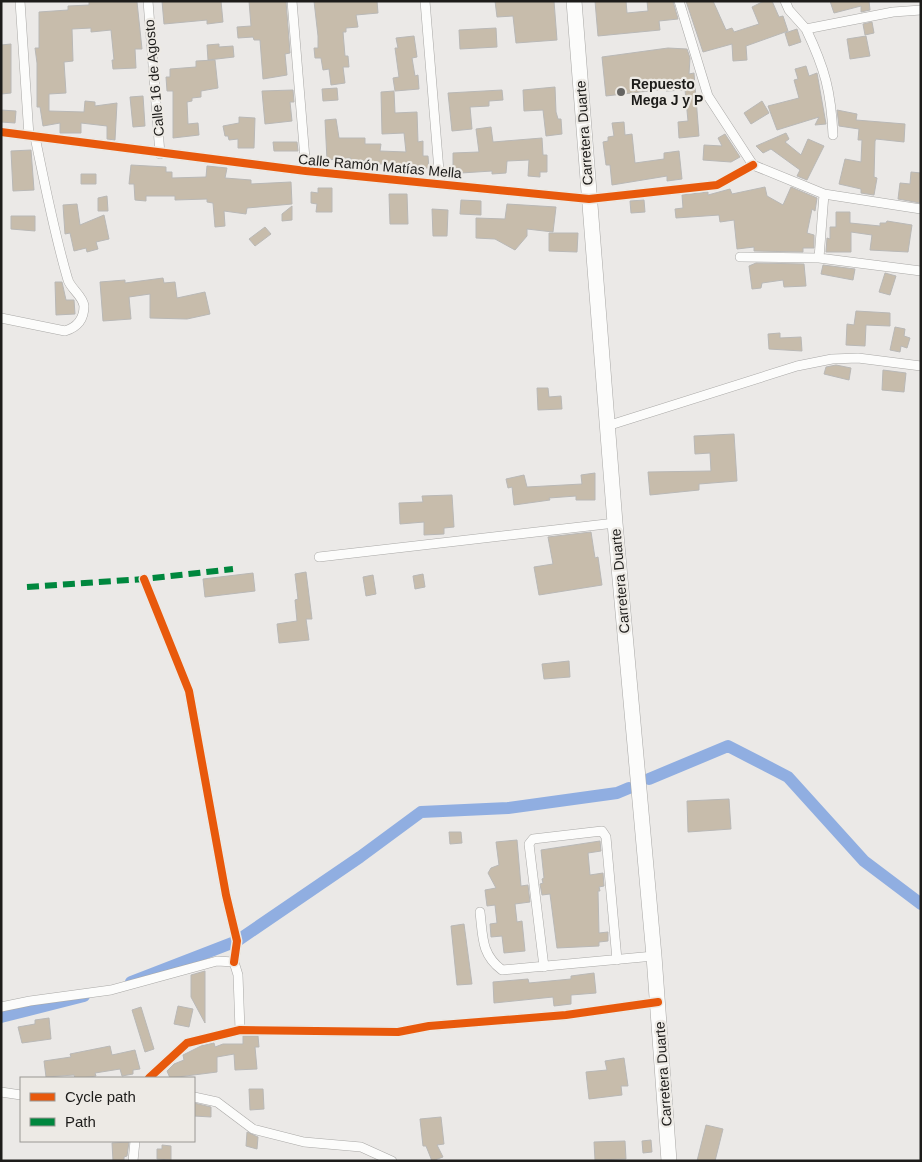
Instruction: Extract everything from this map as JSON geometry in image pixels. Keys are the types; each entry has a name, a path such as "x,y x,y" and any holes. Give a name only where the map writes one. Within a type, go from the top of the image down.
{"main road":[{"name":"Carretera Duarte","path":"574,1 615,523 658,1002 669,1161"}],"street":[{"path":"1,318 65,331 75,328 83,317 84,303 70,283 55,234 32,136 20,1"},
{"name":"Calle 16 de Agosto","path":"148,1 160,154"},
{"path":"292,1 306,172"},
{"path":"425,1 440,184"},
{"path":"679,1 708,96 753,165 824,194 921,209"},
{"path":"786,1 789,10 806,29 823,66 831,98 833,135"},
{"path":"806,29 893,12 921,10"},
{"name":"Calle Ramón Matías Mella","path":"1,132 306,172 589,199 717,185 753,165"},
{"path":"819,258 824,194"},
{"path":"740,257 819,258 921,271"},
{"path":"607,426 797,366 858,358 921,366"},
{"path":"319,557 615,523"},
{"path":"144,579 189,690 226,896 237,940 234,962 238,975 240,1030"},
{"path":"544,967 529,844 533,840 602,831 606,837 617,960"},
{"path":"480,912 484,944 490,960 502,970 654,956"},
{"path":"1,1007 30,1000 111,990 217,961 234,962"},
{"path":"150,1077 187,1043 240,1030 398,1032 429,1026 566,1015 658,1002"},
{"path":"1,1092 20,1095"},
{"path":"195,1097 216,1102 253,1129 304,1142 361,1147 392,1161"},
{"path":"133,1161 135,1142"}],"building":[{"path":"89,1 137,2 142,49 135,49 136,68 113,69 111,30 91,32 91,28 72,29 73,61 64,62 66,93 49,94 49,111 84,112 85,101 95,102 95,106 117,103 115,140 107,139 107,126 81,123 81,133 60,133 60,123 43,126 40,107 37,107 35,48 39,48 39,12 68,10 68,6 89,5"},
{"path":"162,1 221,1 223,22 207,24 207,20 164,24"},
{"path":"249,1 286,1 290,53 285,54 287,75 263,79 260,40 254,40 253,37 238,38 237,27 251,26"},
{"path":"314,1 377,1 378,13 356,15 358,27 346,28 346,32 343,32 345,56 348,56 349,67 343,67 345,83 331,85 329,69 323,70 321,58 315,58 314,48 318,48 318,36"},
{"path":"495,1 554,1 557,40 516,43 513,16 497,17"},
{"path":"595,1 626,1 627,13 648,11 647,1 673,1 678,19 659,21 660,30 598,36"},
{"path":"686,1 713,1 726,30 732,28 734,32 759,24 752,7 764,1 772,1 779,17 783,16 788,31 746,46 747,60 733,61 732,44 703,52"},
{"path":"830,1 869,1 870,10 861,12 861,6 834,13"},
{"path":"872,22 874,33 865,35 863,24"},
{"path":"496,28 497,47 460,49 459,30"},
{"path":"797,29 801,42 789,46 785,33"},
{"path":"414,36 417,57 412,58 415,76 418,75 419,89 395,91 393,78 399,77 395,48 398,48 396,38"},
{"path":"866,36 870,56 850,59 847,39"},
{"path":"11,44 11,93 1,94 1,45"},
{"path":"219,44 219,47 233,46 234,57 208,60 207,45"},
{"path":"668,48 687,49 690,58 689,74 694,73 699,136 679,138 678,122 688,121 685,90 666,91 666,89 606,96 602,57"},
{"path":"215,60 218,88 201,91 201,97 192,98 192,101 187,102 188,124 198,123 199,135 173,138 173,91 167,91 166,77 170,77 170,69 196,67 196,61"},
{"path":"806,66 809,76 817,73 826,124 815,125 819,117 777,130 768,106 799,98 794,80 798,79 795,69"},
{"path":"555,87 556,112 558,119 561,119 562,134 546,136 543,110 524,111 523,90"},
{"path":"337,88 338,100 323,101 322,89"},
{"path":"293,90 294,102 290,102 292,121 265,124 262,91"},
{"path":"502,90 503,100 489,101 489,106 470,107 472,129 452,131 448,93"},
{"path":"394,91 395,113 417,112 418,142 423,141 423,156 428,156 429,168 416,168 416,165 383,166 383,164 369,164 369,161 350,160 351,158 327,160 325,120 336,119 339,138 365,138 365,144 381,144 380,151 406,152 404,133 382,134 381,92"},
{"path":"143,96 145,126 133,127 130,97"},
{"path":"762,101 769,113 751,124 744,113"},
{"path":"1,110 16,111 15,123 1,122"},
{"path":"837,110 857,114 856,120 905,124 904,142 876,139 875,141 874,177 877,178 874,195 861,193 861,189 839,184 845,159 861,162 862,140 858,140 859,129 839,126"},
{"path":"239,117 255,118 254,148 238,148 238,139 229,140 228,136 225,136 223,126 239,123"},
{"path":"624,122 625,135 632,134 635,163 664,159 664,153 679,151 682,179 667,181 667,176 612,185 610,165 606,165 603,142 608,141 608,137 614,136 612,123"},
{"path":"491,127 493,142 542,138 543,155 547,155 547,172 540,172 540,177 528,176 529,160 507,161 506,173 492,174 492,171 461,173 460,168 453,169 453,153 479,152 476,129"},
{"path":"786,133 789,139 785,142 801,155 808,139 824,146 807,180 797,176 800,170 771,149 763,153 756,146"},
{"path":"725,134 740,157 731,162 703,160 704,145 722,146 718,138"},
{"path":"273,142 297,142 298,151 274,151"},
{"path":"31,150 34,190 13,191 11,151"},
{"path":"131,165 166,167 166,172 172,172 172,178 206,177 207,166 227,168 225,178 251,180 251,184 291,182 292,204 247,208 246,214 224,211 225,226 215,227 213,203 207,202 207,199 175,200 175,196 146,196 146,201 135,200 134,184 129,184"},
{"path":"911,172 921,173 920,203 898,199 900,183 910,184"},
{"path":"81,174 96,174 96,184 81,184"},
{"path":"765,187 767,196 783,205 791,187 817,198 815,211 812,209 807,233 814,235 814,248 803,248 803,252 754,251 754,247 737,249 734,220 720,222 719,215 676,218 675,209 683,208 682,195 708,192 708,195 730,189 732,194"},
{"path":"318,188 332,188 332,212 316,212 317,204 311,203 311,192 318,193"},
{"path":"389,194 407,194 408,224 390,224"},
{"path":"107,196 108,211 98,211 98,198"},
{"path":"461,200 481,201 481,215 460,214"},
{"path":"644,200 645,212 631,213 630,201"},
{"path":"77,204 80,225 104,215 109,239 96,242 98,249 87,252 86,248 74,251 70,233 65,234 63,205"},
{"path":"507,204 556,207 553,232 527,229 527,236 515,250 495,239 476,238 476,218 505,219"},
{"path":"292,206 292,220 282,221 282,214"},
{"path":"432,209 448,210 447,236 433,236"},
{"path":"836,212 850,212 850,223 880,226 880,223 886,223 887,221 912,225 908,252 870,250 872,235 851,232 851,252 826,252 827,238 830,239 830,227 836,227"},
{"path":"11,216 35,216 35,231 11,229"},
{"path":"265,227 271,234 255,246 249,239"},
{"path":"549,233 578,233 577,252 549,251"},
{"path":"756,263 804,264 806,286 784,287 783,280 762,283 761,288 752,289 749,266"},
{"path":"823,265 855,269 853,280 821,274"},
{"path":"885,273 896,276 890,295 879,292"},
{"path":"163,278 164,283 175,282 177,298 205,292 210,314 187,319 150,318 150,294 129,297 131,319 103,321 100,282 125,280 125,283"},
{"path":"55,282 62,282 66,300 74,300 75,314 56,315"},
{"path":"856,311 890,313 890,326 866,325 865,346 846,345 847,324 854,325"},
{"path":"895,327 905,329 904,336 910,338 907,348 901,346 900,352 890,350"},
{"path":"780,333 780,338 801,337 802,351 769,349 768,334"},
{"path":"836,365 851,368 849,380 824,374 826,367"},
{"path":"883,370 906,373 904,392 882,390"},
{"path":"537,388 548,388 549,397 561,396 562,409 538,410"},
{"path":"734,434 737,481 699,484 699,490 650,495 648,472 711,471 710,453 695,454 694,436"},
{"path":"595,473 595,500 576,500 576,496 549,498 550,500 514,505 512,487 508,488 506,479 524,475 527,487 582,484 581,475"},
{"path":"452,495 454,527 444,528 444,534 424,535 424,522 400,524 399,503 423,502 422,496"},
{"path":"591,532 595,558 598,557 602,585 539,595 534,567 553,564 548,537"},
{"path":"306,572 312,619 306,619 309,640 279,643 277,624 297,621 295,600 298,599 295,574"},
{"path":"253,573 255,591 205,597 203,579"},
{"path":"423,574 425,587 415,589 413,576"},
{"path":"373,575 376,594 366,596 363,577"},
{"path":"569,661 570,677 544,679 542,664"},
{"path":"729,799 731,829 688,832 687,801"},
{"path":"449,832 461,832 462,843 450,844"},
{"path":"517,840 521,886 528,885 530,902 515,904 517,922 522,921 525,951 504,953 502,936 491,937 490,924 497,923 495,905 487,906 485,890 496,888 488,873 491,868 499,865 496,842"},
{"path":"600,841 601,851 588,853 590,875 603,873 604,886 599,887 600,891 598,891 599,933 608,932 608,941 599,942 599,946 557,948 550,894 542,895 540,884 543,883 542,879 544,878 541,850"},
{"path":"464,924 472,984 457,985 451,926"},
{"path":"205,971 205,1023 191,997 191,975"},
{"path":"594,973 596,993 571,995 571,1004 554,1006 553,997 494,1003 493,982 528,979 529,983 571,979 571,976"},
{"path":"178,1006 193,1009 189,1027 174,1024"},
{"path":"141,1007 154,1049 145,1052 132,1010"},
{"path":"49,1018 51,1039 22,1043 18,1027 35,1024 35,1020"},
{"path":"243,1036 258,1036 259,1047 255,1047 257,1069 235,1070 234,1054 217,1057 217,1072 170,1077 167,1071 174,1064 184,1060 183,1055 201,1046 214,1043 215,1047 223,1044 243,1044"},
{"path":"110,1046 112,1055 135,1050 140,1069 133,1070 133,1074 122,1076 120,1069 95,1073 96,1076 89,1077 75,1077 74,1075 46,1077 44,1061 71,1057 70,1054"},
{"path":"624,1058 628,1086 621,1086 622,1095 589,1099 586,1072 607,1070 605,1061"},
{"path":"249,1089 263,1089 264,1109 250,1110"},
{"path":"195,1103 211,1107 211,1117 195,1116"},
{"path":"441,1117 444,1144 437,1145 443,1157 432,1161 426,1146 423,1146 420,1119"},
{"path":"706,1125 723,1129 715,1161 697,1161"},
{"path":"247,1132 258,1137 257,1149 246,1146"},
{"path":"651,1140 652,1152 643,1153 642,1141"},
{"path":"625,1141 626,1159 595,1160 594,1142"},
{"path":"129,1142 127,1156 124,1157 124,1161 113,1161 112,1143"},
{"path":"162,1145 171,1146 171,1160 157,1159 157,1149 162,1149"}],"waterway":[{"path":"649,779 728,746 788,777 864,861 921,904"},
{"path":"131,982 237,941 360,857 421,812 508,808 617,793 629,788"},
{"path":"1,1017 84,996"}],"marked path":[{"path":"27,587 144,579 233,569"}],"cycle path":[{"path":"1,132 306,171 589,199 717,185 753,165"},
{"path":"144,579 189,691 226,895 237,941 234,962"},
{"path":"150,1077 187,1043 240,1030 398,1032 429,1026 566,1015 658,1002"}],"place":[{"name":"Repuesto Mega J y P","path":"621,92"}]}
